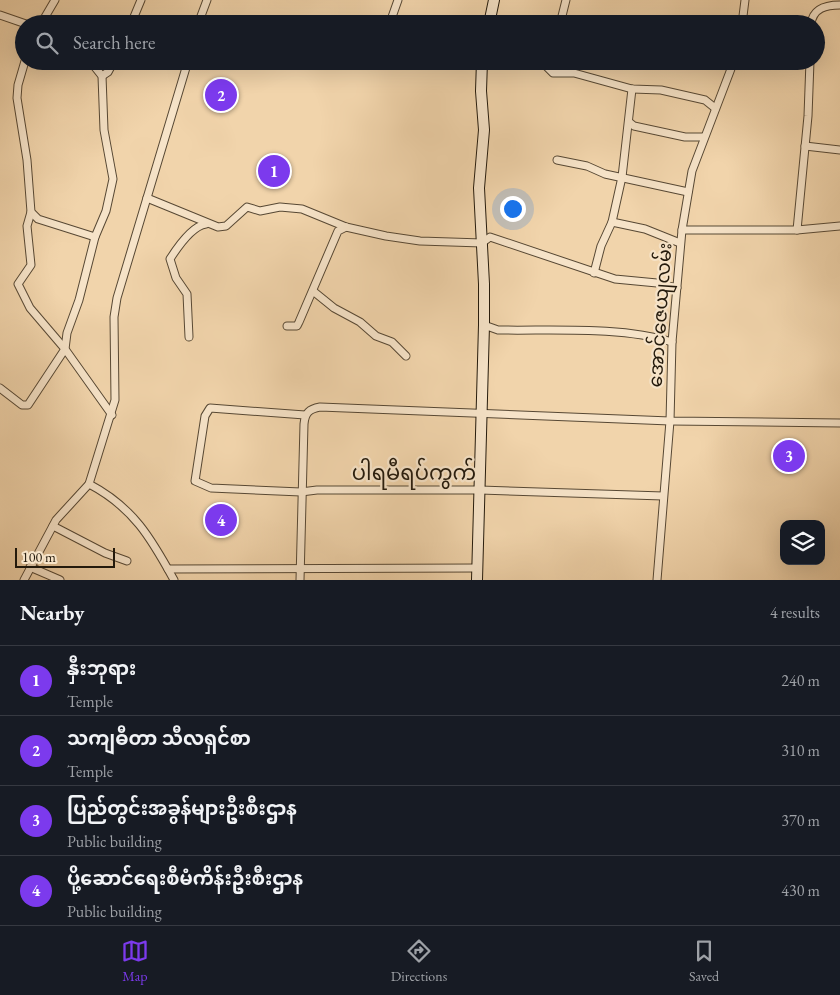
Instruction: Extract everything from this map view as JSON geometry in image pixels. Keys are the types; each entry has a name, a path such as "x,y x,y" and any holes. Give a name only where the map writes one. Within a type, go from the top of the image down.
{"street":[{"path":"47,15 55,0"},
{"path":"135,15 142,0"},
{"path":"201,15 207,0"},
{"path":"393,15 398,0"},
{"path":"491,15 494,0"},
{"path":"562,15 566,0"},
{"path":"743,15 745,0"},
{"path":"813,15 817,10 830,5 840,5"},
{"path":"0,15 15,20"},
{"path":"22,70 18,84 17,98 27,160 31,212 27,226 31,265 18,284 30,308 65,349 112,415"},
{"path":"0,388 22,405 28,405 65,349 67,333 79,300 95,237 106,211 113,179 104,130 102,76 97,70"},
{"path":"102,76 109,70"},
{"path":"24,580 53,526 89,484 112,415 114,400 115,308 185,70"},
{"path":"477,580 484,325 479,188 484,130 481,91 482,70"},
{"path":"551,70 553,72 574,73 632,89 661,90 706,100 715,108"},
{"name":"အောင်ဇေယျလမ်း","path":"657,580 670,422 672,342 680,242 692,171 730,70"},
{"path":"797,230 809,70"},
{"path":"594,273 601,246 612,222 622,177 632,89"},
{"path":"629,122 634,126 685,137 704,137"},
{"path":"804,146 840,150"},
{"path":"557,160 587,166 605,174 688,192"},
{"path":"147,198 207,224 222,228 247,207 260,211 280,207 311,212 346,227 420,241 482,243 490,237 555,257 594,273 615,279 676,288"},
{"path":"31,212 38,219 95,237"},
{"path":"612,222 645,229 680,242"},
{"path":"189,337 187,294 176,278 170,259 176,249 195,230 202,224 207,224"},
{"path":"682,230 797,230 840,226"},
{"path":"287,326 297,326 338,231 346,227"},
{"path":"312,291 334,308 360,322 376,336 392,342 406,356"},
{"path":"484,325 498,330 626,333 656,337 672,342"},
{"path":"300,580 301,492 305,415 311,409 320,407 670,422 840,423"},
{"path":"305,415 210,408 205,416 195,481 204,487 301,492 317,490 480,490 663,496"},
{"path":"89,484 112,496 132,514 174,580"},
{"path":"53,526 127,561"},
{"path":"30,567 60,580"},
{"path":"168,569 300,568 387,570 477,568"}],"place":[{"name":"သကျဓီတာ သီလရှင်စာ","path":"221,95"},
{"name":"နှီးဘုရား","path":"274,171"},
{"name":"ပြည်တွင်းအခွန်များဦးစီးဌာန","path":"789,456"},
{"name":"ပို့ဆောင်ရေးစီမံကိန်းဦးစီးဌာန","path":"221,520"}],"district":[{"name":"ပါရမီရပ်ကွက်","path":"414,472"}]}
